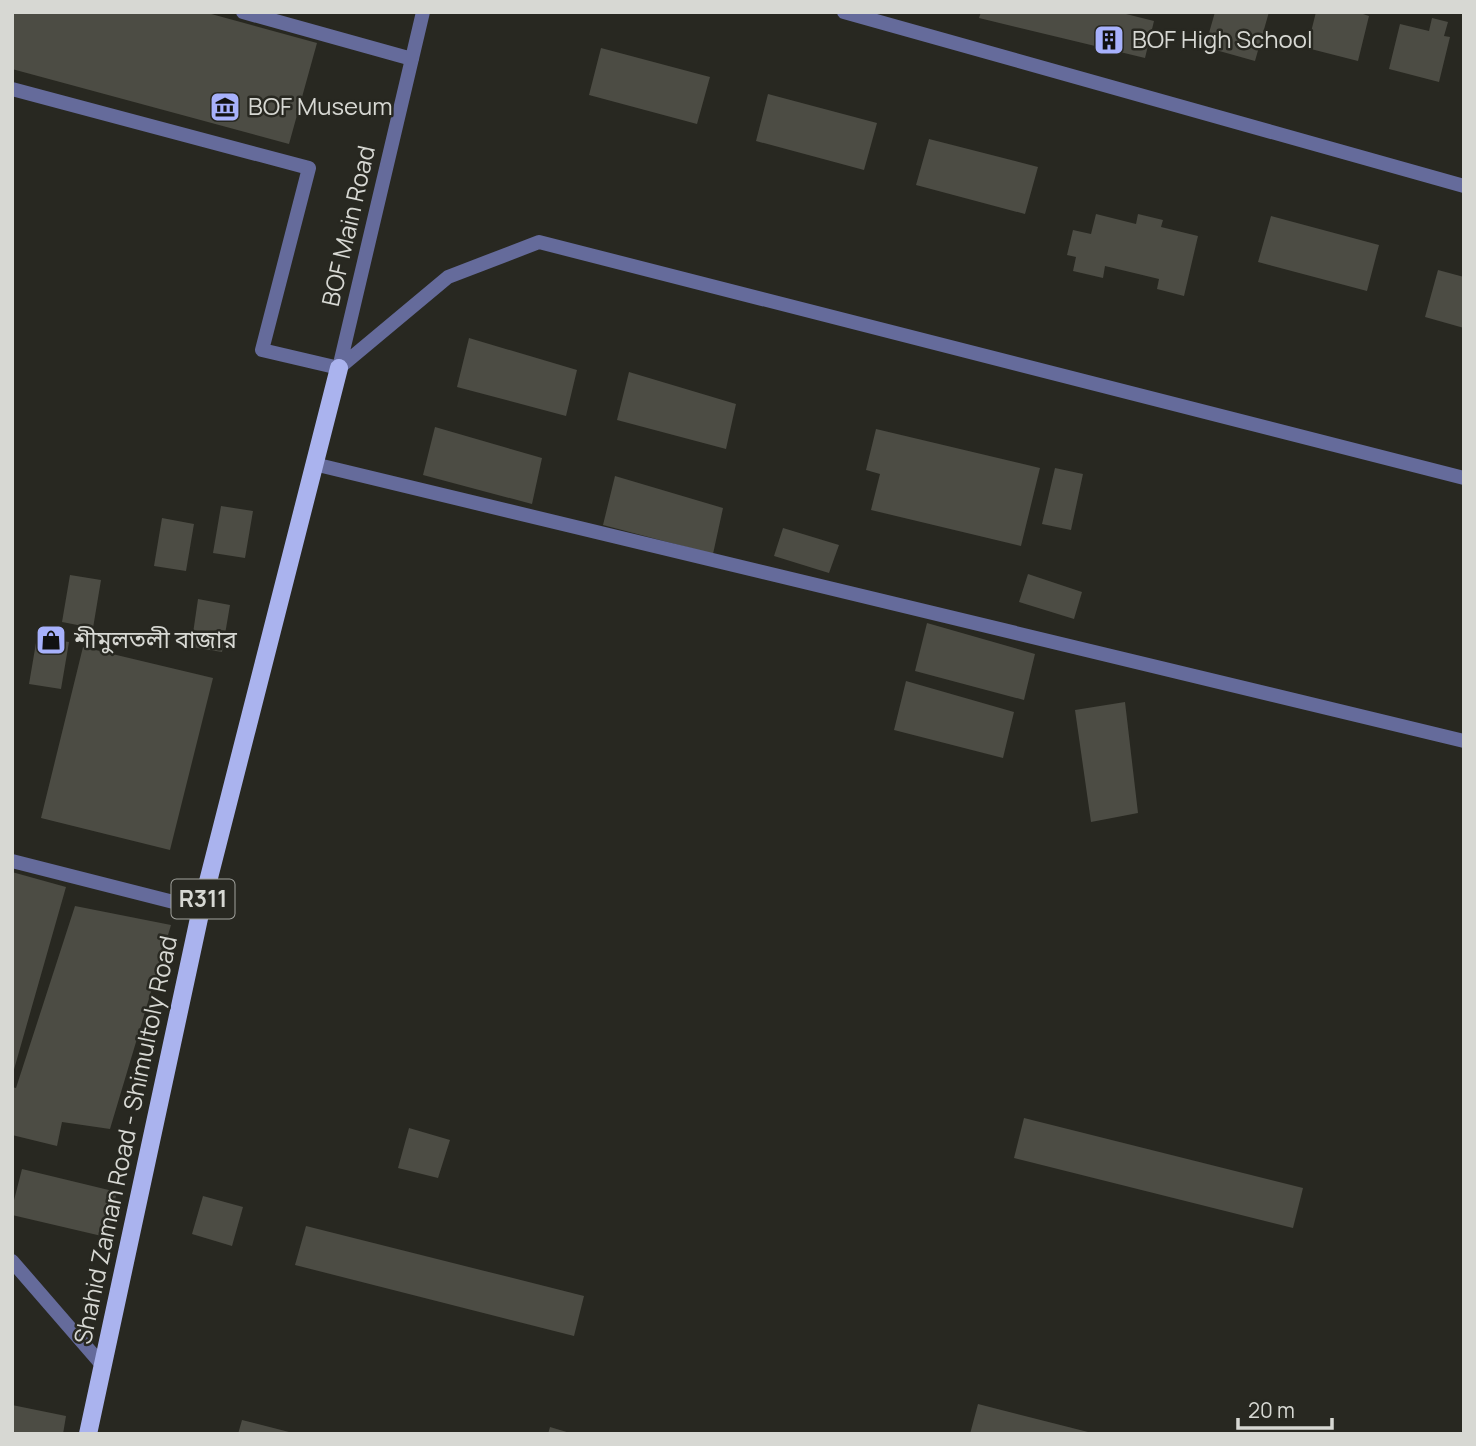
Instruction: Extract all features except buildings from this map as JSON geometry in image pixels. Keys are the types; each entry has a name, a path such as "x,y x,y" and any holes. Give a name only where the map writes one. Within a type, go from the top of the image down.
{"main road":[{"name":"Shahid Zaman Road - Shimultoly Road","path":"88,1434 201,909 339,368"}],"street":[{"path":"243,12 412,59"},
{"name":"BOF Main Road","path":"339,368 424,12"},
{"path":"844,12 1464,186"},
{"path":"12,89 309,168 262,350 339,368 448,276 539,242 1464,478"},
{"path":"314,464 813,587 1464,741"},
{"path":"12,861 201,909"},
{"path":"12,1261 103,1366"}],"place":[{"name":"BOF High School","path":"1109,40"},
{"name":"BOF Museum","path":"225,107"},
{"name":"শীমুলতলী বাজার","path":"51,640"}]}
